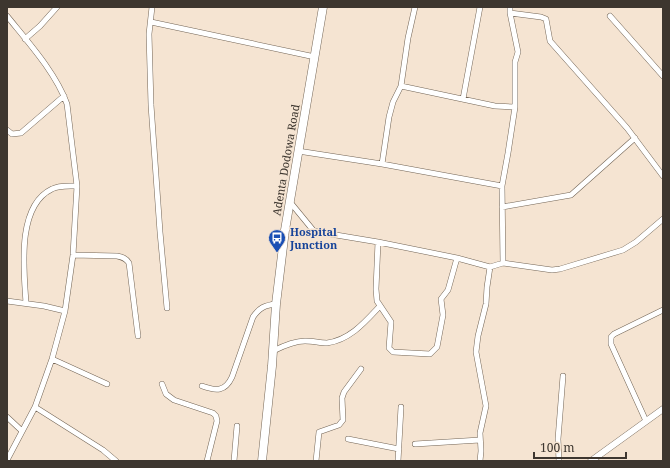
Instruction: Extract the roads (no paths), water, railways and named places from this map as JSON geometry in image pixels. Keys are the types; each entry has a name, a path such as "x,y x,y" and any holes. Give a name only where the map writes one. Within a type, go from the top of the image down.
{"main road":[{"name":"Adenta Dodowa Road","path":"262,461 276,304 298,151 323,7"}],"street":[{"path":"25,39 40,26 57,7"},
{"path":"152,7 149,34 151,105 167,308"},
{"path":"382,164 389,117 393,102 401,86 408,38 415,7"},
{"path":"464,99 480,7"},
{"path":"503,263 502,186 514,107 517,47 510,7"},
{"path":"510,13 544,17 547,22 550,41 635,138 663,176"},
{"path":"7,16 57,82 64,96 67,104 76,186 73,255 65,311 52,358 35,407 7,460"},
{"path":"610,16 663,76"},
{"path":"151,22 315,57"},
{"path":"401,86 495,106 514,107"},
{"path":"8,132 16,134 21,133 64,96"},
{"path":"502,207 571,195 635,138"},
{"path":"298,151 382,164 502,186"},
{"path":"26,303 24,264 25,239 31,212 43,195 51,189 56,187 76,186"},
{"path":"290,202 313,230 323,233 378,242 457,258 490,267 503,263 552,270 560,270 623,250 636,242 663,219"},
{"path":"378,242 376,289 377,301 391,322 389,348 393,352 430,354 437,348 443,315 441,299 448,290 457,258"},
{"path":"73,255 117,256 124,257 127,260 129,263 138,336"},
{"path":"480,461 481,423 486,406 476,352 478,336 486,304 490,267"},
{"path":"7,301 44,306 65,311"},
{"path":"202,386 214,390 229,384 253,317 262,307 276,304"},
{"path":"273,351 294,342 330,342 347,336 367,320 380,306"},
{"path":"646,421 610,340 614,334 663,310"},
{"path":"52,358 107,384"},
{"path":"316,461 319,432 339,425 343,420 342,398 344,392 361,369"},
{"path":"559,461 558,439 563,376"},
{"path":"162,384 166,394 174,400 213,413 216,416 217,421 207,461"},
{"path":"35,407 103,450 116,461"},
{"path":"398,461 401,407"},
{"path":"591,461 663,409"},
{"path":"7,417 22,431"},
{"path":"234,461 237,426"},
{"path":"348,439 399,449"},
{"path":"415,444 480,440"}],"place":[{"name":"Hospital Junction","path":"277,253"}]}
